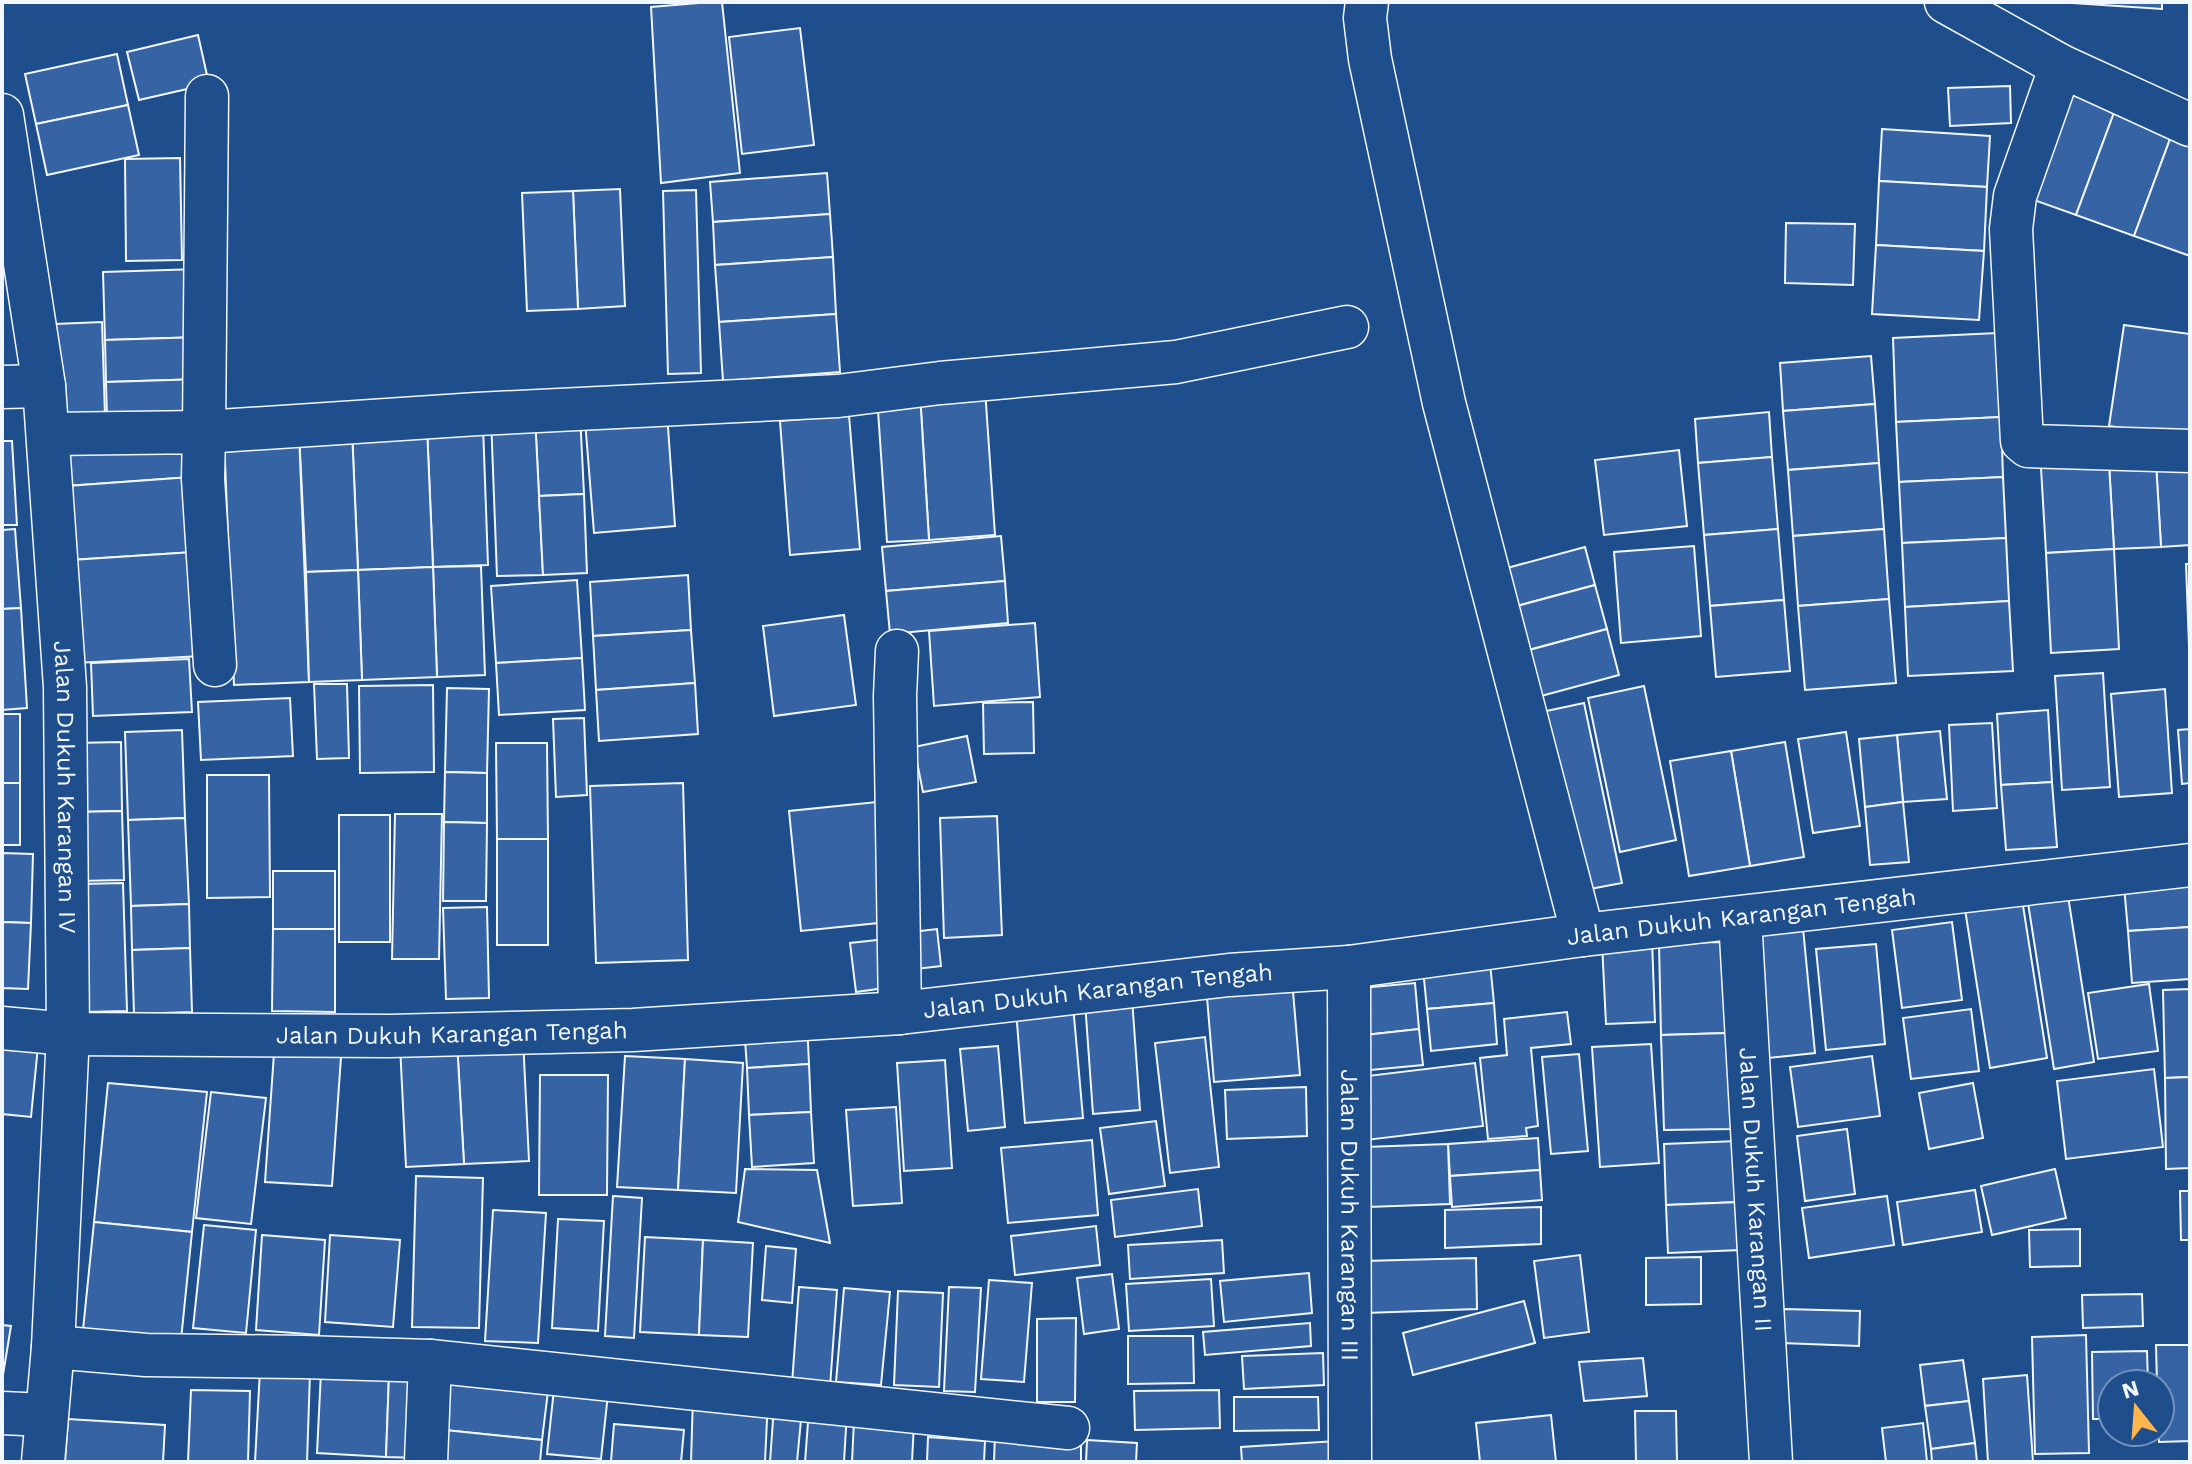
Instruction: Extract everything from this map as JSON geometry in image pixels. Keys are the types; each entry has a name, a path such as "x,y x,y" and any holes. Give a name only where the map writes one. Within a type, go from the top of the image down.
{"street":[{"path":"1367,2 1365,18 1370,59 1444,403 1583,935"},
{"path":"1946,2 2061,66 2190,125"},
{"path":"2061,66 2015,196 2011,229 2022,441 2028,446 2190,451"},
{"path":"207,96 203,479 215,665"},
{"name":"Jalan Dukuh Karangan IV","path":"2,115 44,386 65,687 68,1034 53,1347 43,1462"},
{"path":"48,434 204,432 477,414 838,396 940,383 1176,362 1347,327"},
{"path":"2,387 44,386"},
{"path":"897,651 900,1013"},
{"name":"Jalan Dukuh Karangan Tengah","path":"2,1028 68,1034 389,1036 633,1030 900,1013 1229,975 1349,967 1583,935 2190,865"},
{"name":"Jalan Dukuh Karangan II","path":"1740,918 1771,1462"},
{"name":"Jalan Dukuh Karangan III","path":"1349,967 1350,1462"},
{"path":"53,1347 146,1355 430,1361 1068,1428"},
{"path":"426,1462 430,1361"},
{"path":"2,1413 46,1415"}],"building":[{"path":"722,2 740,173 661,183 651,7"},
{"path":"2057,2 2162,2 2162,9"},
{"path":"800,28 814,145 742,154 729,37"},
{"path":"198,35 209,84 139,100 127,52"},
{"path":"117,54 128,105 36,124 25,74"},
{"path":"2010,86 2011,123 1950,126 1948,88"},
{"path":"2059,90 2115,110 2076,215 2020,195"},
{"path":"128,105 139,155 47,175 36,124"},
{"path":"2115,110 2173,131 2134,236 2076,215"},
{"path":"1882,129 1990,136 1987,187 1879,181"},
{"path":"2173,131 2190,137 2190,256 2134,236"},
{"path":"180,158 182,260 126,261 125,159"},
{"path":"827,173 830,214 713,222 710,182"},
{"path":"1879,181 1987,187 1984,251 1876,245"},
{"path":"620,189 625,306 578,309 573,191"},
{"path":"696,190 701,373 668,374 663,191"},
{"path":"573,191 578,309 527,311 522,193"},
{"path":"830,214 833,257 715,265 713,222"},
{"path":"1786,223 1855,224 1853,285 1785,283"},
{"path":"1876,245 1984,251 1979,320 1872,314"},
{"path":"833,257 836,314 719,322 715,265"},
{"path":"199,269 201,337 105,340 103,272"},
{"path":"836,314 840,372 723,381 719,322"},
{"path":"102,322 105,416 58,418 55,324"},
{"path":"2124,325 2190,334 2190,438 2109,426"},
{"path":"1997,333 2001,417 1896,422 1893,338"},
{"path":"201,337 203,379 106,382 105,340"},
{"path":"1871,356 1875,404 1783,411 1780,363"},
{"path":"203,379 202,414 107,417 106,382"},
{"path":"985,389 995,535 929,540 920,394"},
{"path":"920,394 929,540 887,542 877,396"},
{"path":"1875,404 1879,463 1788,470 1783,411"},
{"path":"1769,412 1772,457 1698,463 1695,419"},
{"path":"667,413 675,526 594,533 585,420"},
{"path":"580,414 584,494 539,496 535,416"},
{"path":"849,415 860,549 790,555 780,421"},
{"path":"535,416 543,575 497,576 491,418"},
{"path":"2001,417 2003,477 1899,482 1896,422"},
{"path":"483,425 488,565 433,567 427,427"},
{"path":"427,427 433,567 358,570 352,430"},
{"path":"352,430 358,570 306,572 299,433"},
{"path":"299,433 309,682 234,685 224,436"},
{"path":"188,435 191,477 67,486 65,443"},
{"path":"2,441 12,441 17,525 2,525"},
{"path":"1679,450 1687,526 1604,535 1595,460"},
{"path":"1772,457 1778,529 1704,535 1698,463"},
{"path":"2190,459 2190,545 2161,547 2156,462"},
{"path":"2156,462 2161,547 2114,549 2109,464"},
{"path":"1879,463 1884,529 1793,536 1788,470"},
{"path":"2109,464 2114,549 2046,553 2041,468"},
{"path":"191,477 194,552 71,560 67,486"},
{"path":"2003,477 2006,538 1902,543 1899,482"},
{"path":"584,494 587,573 543,575 539,496"},
{"path":"15,529 21,608 2,609 2,530"},
{"path":"1778,529 1784,600 1710,606 1704,535"},
{"path":"1884,529 1889,599 1798,606 1793,536"},
{"path":"1001,536 1005,581 886,591 882,547"},
{"path":"2006,538 2009,601 1905,607 1902,543"},
{"path":"1694,546 1701,636 1621,643 1614,552"},
{"path":"1585,547 1595,585 1506,609 1496,571"},
{"path":"2114,549 2119,649 2051,653 2046,553"},
{"path":"194,552 201,656 77,663 71,560"},
{"path":"2186,564 2190,564 2189,646"},
{"path":"481,566 485,675 437,677 433,567"},
{"path":"433,567 437,677 362,680 358,570"},
{"path":"358,570 362,680 309,682 306,572"},
{"path":"688,575 691,630 593,636 590,582"},
{"path":"577,580 582,658 496,663 491,586"},
{"path":"1005,581 1008,623 890,634 886,591"},
{"path":"1595,585 1607,629 1518,653 1506,609"},
{"path":"1889,599 1896,683 1805,690 1798,606"},
{"path":"1784,600 1790,671 1716,677 1710,606"},
{"path":"2009,601 2013,671 1908,676 1905,607"},
{"path":"21,608 27,708 2,710 2,609"},
{"path":"844,615 856,705 774,716 763,626"},
{"path":"1035,623 1040,697 934,706 929,631"},
{"path":"1607,629 1619,675 1530,699 1518,653"},
{"path":"691,630 695,683 596,690 593,636"},
{"path":"582,658 585,710 499,715 496,663"},
{"path":"189,659 192,712 93,716 91,663"},
{"path":"2103,673 2110,787 2062,790 2055,676"},
{"path":"695,683 698,734 599,741 596,690"},
{"path":"314,684 347,684 349,758 317,759"},
{"path":"433,685 434,772 360,773 359,686"},
{"path":"1644,686 1676,840 1620,852 1588,698"},
{"path":"447,688 489,689 487,773 445,772"},
{"path":"2165,689 2172,793 2119,797 2111,694"},
{"path":"290,698 293,756 201,760 198,702"},
{"path":"1033,702 1034,753 984,754 983,703"},
{"path":"1584,703 1622,883 1574,892 1537,713"},
{"path":"2048,710 2052,782 2001,785 1997,714"},
{"path":"2,714 20,714 20,783 2,783"},
{"path":"584,718 587,795 556,797 553,719"},
{"path":"1992,723 1997,808 1953,811 1949,725"},
{"path":"2190,729 2190,783 2182,784 2178,730"},
{"path":"182,730 185,818 128,820 125,732"},
{"path":"1940,731 1947,799 1903,802 1897,735"},
{"path":"1846,732 1860,826 1813,833 1798,739"},
{"path":"1897,735 1903,802 1865,807 1859,739"},
{"path":"967,736 976,782 923,792 914,747"},
{"path":"121,742 122,811 77,812 75,743"},
{"path":"1785,742 1804,857 1750,866 1731,751"},
{"path":"496,743 547,743 548,839 497,839"},
{"path":"1731,751 1750,866 1689,876 1670,761"},
{"path":"445,772 487,773 487,823 444,822"},
{"path":"207,775 269,775 270,897 207,898"},
{"path":"2052,782 2057,847 2006,850 2001,785"},
{"path":"2,783 20,783 20,845 2,845"},
{"path":"683,783 688,960 596,963 590,786"},
{"path":"877,802 888,922 801,931 789,811"},
{"path":"1903,802 1909,862 1870,865 1865,807"},
{"path":"122,811 124,880 78,881 77,812"},
{"path":"395,814 442,814 439,959 392,959"},
{"path":"339,815 390,815 390,942 339,942"},
{"path":"997,816 1002,935 944,938 940,818"},
{"path":"185,818 189,904 131,906 128,820"},
{"path":"444,822 487,823 486,901 443,901"},
{"path":"497,839 548,839 548,945 497,945"},
{"path":"2,853 33,854 31,923 2,922"},
{"path":"273,871 335,871 335,929 273,929"},
{"path":"2190,881 2190,927 2128,931 2124,886"},
{"path":"123,883 127,1011 85,1012 81,884"},
{"path":"2021,893 2047,1058 1990,1068 1964,903"},
{"path":"2068,896 2094,1062 2054,1069 2028,903"},
{"path":"189,904 190,948 132,950 131,906"},
{"path":"487,907 489,998 446,999 443,908"},
{"path":"2,922 31,923 28,989 2,988"},
{"path":"1952,922 1962,1000 1902,1008 1892,930"},
{"path":"2190,927 2190,979 2132,983 2128,931"},
{"path":"1803,928 1815,1053 1758,1059 1746,933"},
{"path":"273,929 335,929 335,1012 272,1011"},
{"path":"937,929 941,966 916,969 912,932"},
{"path":"886,939 892,987 856,992 850,943"},
{"path":"1652,940 1655,1022 1606,1024 1602,943"},
{"path":"1726,942 1728,1033 1661,1035 1659,943"},
{"path":"1876,944 1885,1044 1826,1050 1816,949"},
{"path":"190,948 192,1012 134,1014 132,950"},
{"path":"1490,963 1494,1003 1427,1009 1423,969"},
{"path":"1292,979 1300,1075 1214,1082 1206,985"},
{"path":"1415,983 1419,1029 1356,1036 1351,989"},
{"path":"2149,984 2158,1051 2098,1059 2088,993"},
{"path":"2190,989 2190,1077 2165,1078 2163,990"},
{"path":"1132,998 1140,1110 1093,1114 1085,1002"},
{"path":"1494,1003 1497,1044 1431,1051 1427,1009"},
{"path":"1073,1005 1083,1118 1025,1123 1016,1010"},
{"path":"1971,1009 1979,1071 1911,1079 1903,1018"},
{"path":"1567,1012 1571,1044 1531,1048 1538,1126 1526,1128 1527,1136 1488,1139 1480,1058 1507,1055 1504,1019"},
{"path":"807,1022 809,1064 747,1068 744,1026"},
{"path":"1419,1029 1423,1065 1360,1071 1356,1036"},
{"path":"2,1032 39,1036 31,1117 2,1114"},
{"path":"1728,1033 1731,1129 1664,1130 1661,1035"},
{"path":"1205,1037 1219,1167 1170,1173 1155,1043"},
{"path":"523,1038 529,1161 464,1164 457,1042"},
{"path":"457,1042 464,1164 406,1167 400,1045"},
{"path":"1651,1044 1659,1163 1600,1167 1592,1047"},
{"path":"998,1046 1005,1127 968,1131 960,1049"},
{"path":"274,1053 341,1057 332,1186 265,1182"},
{"path":"1579,1054 1588,1151 1551,1154 1542,1057"},
{"path":"625,1056 685,1059 678,1190 617,1187"},
{"path":"1872,1056 1880,1116 1798,1127 1790,1067"},
{"path":"685,1059 743,1063 736,1193 678,1190"},
{"path":"945,1060 952,1168 904,1171 897,1063"},
{"path":"1475,1063 1483,1126 1358,1141 1351,1078"},
{"path":"809,1064 811,1112 749,1115 747,1068"},
{"path":"2154,1069 2163,1147 2066,1159 2057,1081"},
{"path":"540,1075 608,1075 607,1195 539,1195"},
{"path":"2190,1077 2190,1168 2166,1169 2165,1078"},
{"path":"108,1083 207,1092 192,1232 94,1222"},
{"path":"1973,1083 1983,1138 1929,1149 1919,1093"},
{"path":"1306,1087 1307,1136 1227,1139 1225,1090"},
{"path":"211,1092 266,1098 251,1224 196,1218"},
{"path":"896,1107 902,1203 853,1206 846,1110"},
{"path":"811,1112 814,1163 752,1167 749,1115"},
{"path":"1156,1121 1165,1186 1109,1194 1100,1128"},
{"path":"1847,1129 1855,1194 1805,1201 1797,1136"},
{"path":"1538,1138 1540,1170 1450,1176 1448,1144"},
{"path":"1092,1140 1098,1215 1008,1223 1001,1148"},
{"path":"1737,1141 1740,1202 1666,1205 1664,1144"},
{"path":"1448,1144 1450,1204 1368,1207 1365,1147"},
{"path":"745,1169 817,1170 830,1243 738,1222"},
{"path":"2055,1169 2066,1218 1992,1235 1981,1186"},
{"path":"1540,1170 1542,1200 1452,1207 1450,1176"},
{"path":"416,1176 483,1178 479,1328 412,1327"},
{"path":"1198,1189 1202,1226 1115,1237 1111,1200"},
{"path":"1975,1190 1982,1232 1903,1245 1897,1202"},
{"path":"2180,1191 2190,1191 2190,1240 2181,1240"},
{"path":"613,1196 642,1198 634,1338 605,1336"},
{"path":"1887,1196 1894,1245 1809,1258 1802,1208"},
{"path":"1740,1202 1741,1250 1668,1253 1666,1205"},
{"path":"1541,1207 1541,1244 1445,1248 1445,1210"},
{"path":"493,1210 546,1213 538,1343 485,1341"},
{"path":"558,1219 604,1221 598,1331 552,1328"},
{"path":"94,1222 192,1232 181,1340 83,1330"},
{"path":"204,1225 256,1230 246,1333 193,1328"},
{"path":"1096,1226 1100,1265 1015,1275 1011,1236"},
{"path":"2080,1229 2080,1266 2030,1267 2029,1230"},
{"path":"262,1235 325,1240 319,1335 256,1330"},
{"path":"330,1235 400,1240 393,1327 325,1322"},
{"path":"645,1237 703,1240 699,1335 640,1332"},
{"path":"703,1240 753,1243 748,1337 699,1335"},
{"path":"1222,1240 1224,1273 1130,1279 1128,1245"},
{"path":"766,1246 796,1249 792,1303 762,1300"},
{"path":"1580,1255 1589,1332 1544,1338 1534,1261"},
{"path":"1701,1257 1701,1304 1646,1305 1646,1258"},
{"path":"1476,1258 1477,1309 1366,1313 1364,1261"},
{"path":"1309,1273 1312,1313 1224,1322 1220,1281"},
{"path":"1112,1274 1119,1329 1084,1334 1077,1278"},
{"path":"1211,1279 1214,1326 1129,1331 1126,1284"},
{"path":"989,1280 1032,1283 1024,1382 981,1379"},
{"path":"799,1287 837,1290 830,1387 792,1384"},
{"path":"949,1287 981,1288 975,1392 944,1391"},
{"path":"844,1288 890,1292 881,1385 836,1382"},
{"path":"898,1291 943,1293 939,1387 894,1385"},
{"path":"2142,1294 2143,1326 2083,1328 2082,1295"},
{"path":"1524,1301 1535,1343 1413,1375 1403,1333"},
{"path":"1784,1309 1860,1311 1859,1346 1782,1343"},
{"path":"1076,1318 1075,1402 1037,1402 1037,1319"},
{"path":"1310,1323 1311,1346 1205,1355 1203,1332"},
{"path":"2,1325 11,1326 2,1381"},
{"path":"2086,1335 2089,1453 2035,1454 2032,1337"},
{"path":"1128,1336 1193,1336 1194,1383 1128,1384"},
{"path":"2156,1345 2190,1345 2190,1441 2176,1441 2176,1368 2157,1368"},
{"path":"2147,1351 2148,1368 2096,1368 2096,1419 2093,1419 2092,1352"},
{"path":"1323,1353 1324,1385 1244,1389 1242,1356"},
{"path":"1643,1358 1647,1396 1584,1401 1579,1362"},
{"path":"1963,1360 1969,1401 1925,1406 1920,1365"},
{"path":"260,1370 310,1373 307,1462 255,1462"},
{"path":"441,1371 549,1383 542,1440 435,1429"},
{"path":"321,1372 389,1375 386,1457 317,1453"},
{"path":"389,1375 425,1377 421,1458 386,1457"},
{"path":"2027,1375 2033,1462 1988,1462 1983,1379"},
{"path":"554,1389 608,1394 601,1459 547,1454"},
{"path":"191,1390 250,1391 248,1462 188,1462"},
{"path":"1219,1390 1220,1428 1135,1430 1134,1391"},
{"path":"693,1396 768,1398 765,1462 691,1462"},
{"path":"1234,1397 1318,1397 1319,1430 1234,1431"},
{"path":"1969,1401 1975,1443 1931,1449 1925,1406"},
{"path":"774,1406 802,1409 797,1462 770,1462"},
{"path":"809,1409 847,1411 844,1462 805,1462"},
{"path":"1635,1411 1676,1411 1677,1462 1636,1462"},
{"path":"1551,1415 1556,1462 1480,1462 1476,1423"},
{"path":"68,1419 165,1425 163,1462 65,1462"},
{"path":"854,1420 914,1423 912,1462 852,1462"},
{"path":"1923,1423 1927,1462 1886,1462 1882,1428"},
{"path":"614,1424 684,1430 681,1462 611,1461"},
{"path":"435,1429 542,1440 540,1462 431,1462"},
{"path":"995,1434 1081,1435 1081,1462 994,1462"},
{"path":"928,1437 985,1441 984,1462 927,1462"},
{"path":"1087,1440 1137,1443 1136,1462 1086,1462"},
{"path":"1336,1441 1337,1462 1242,1462 1241,1447"},
{"path":"1975,1443 1977,1462 1932,1462 1931,1449"}]}
